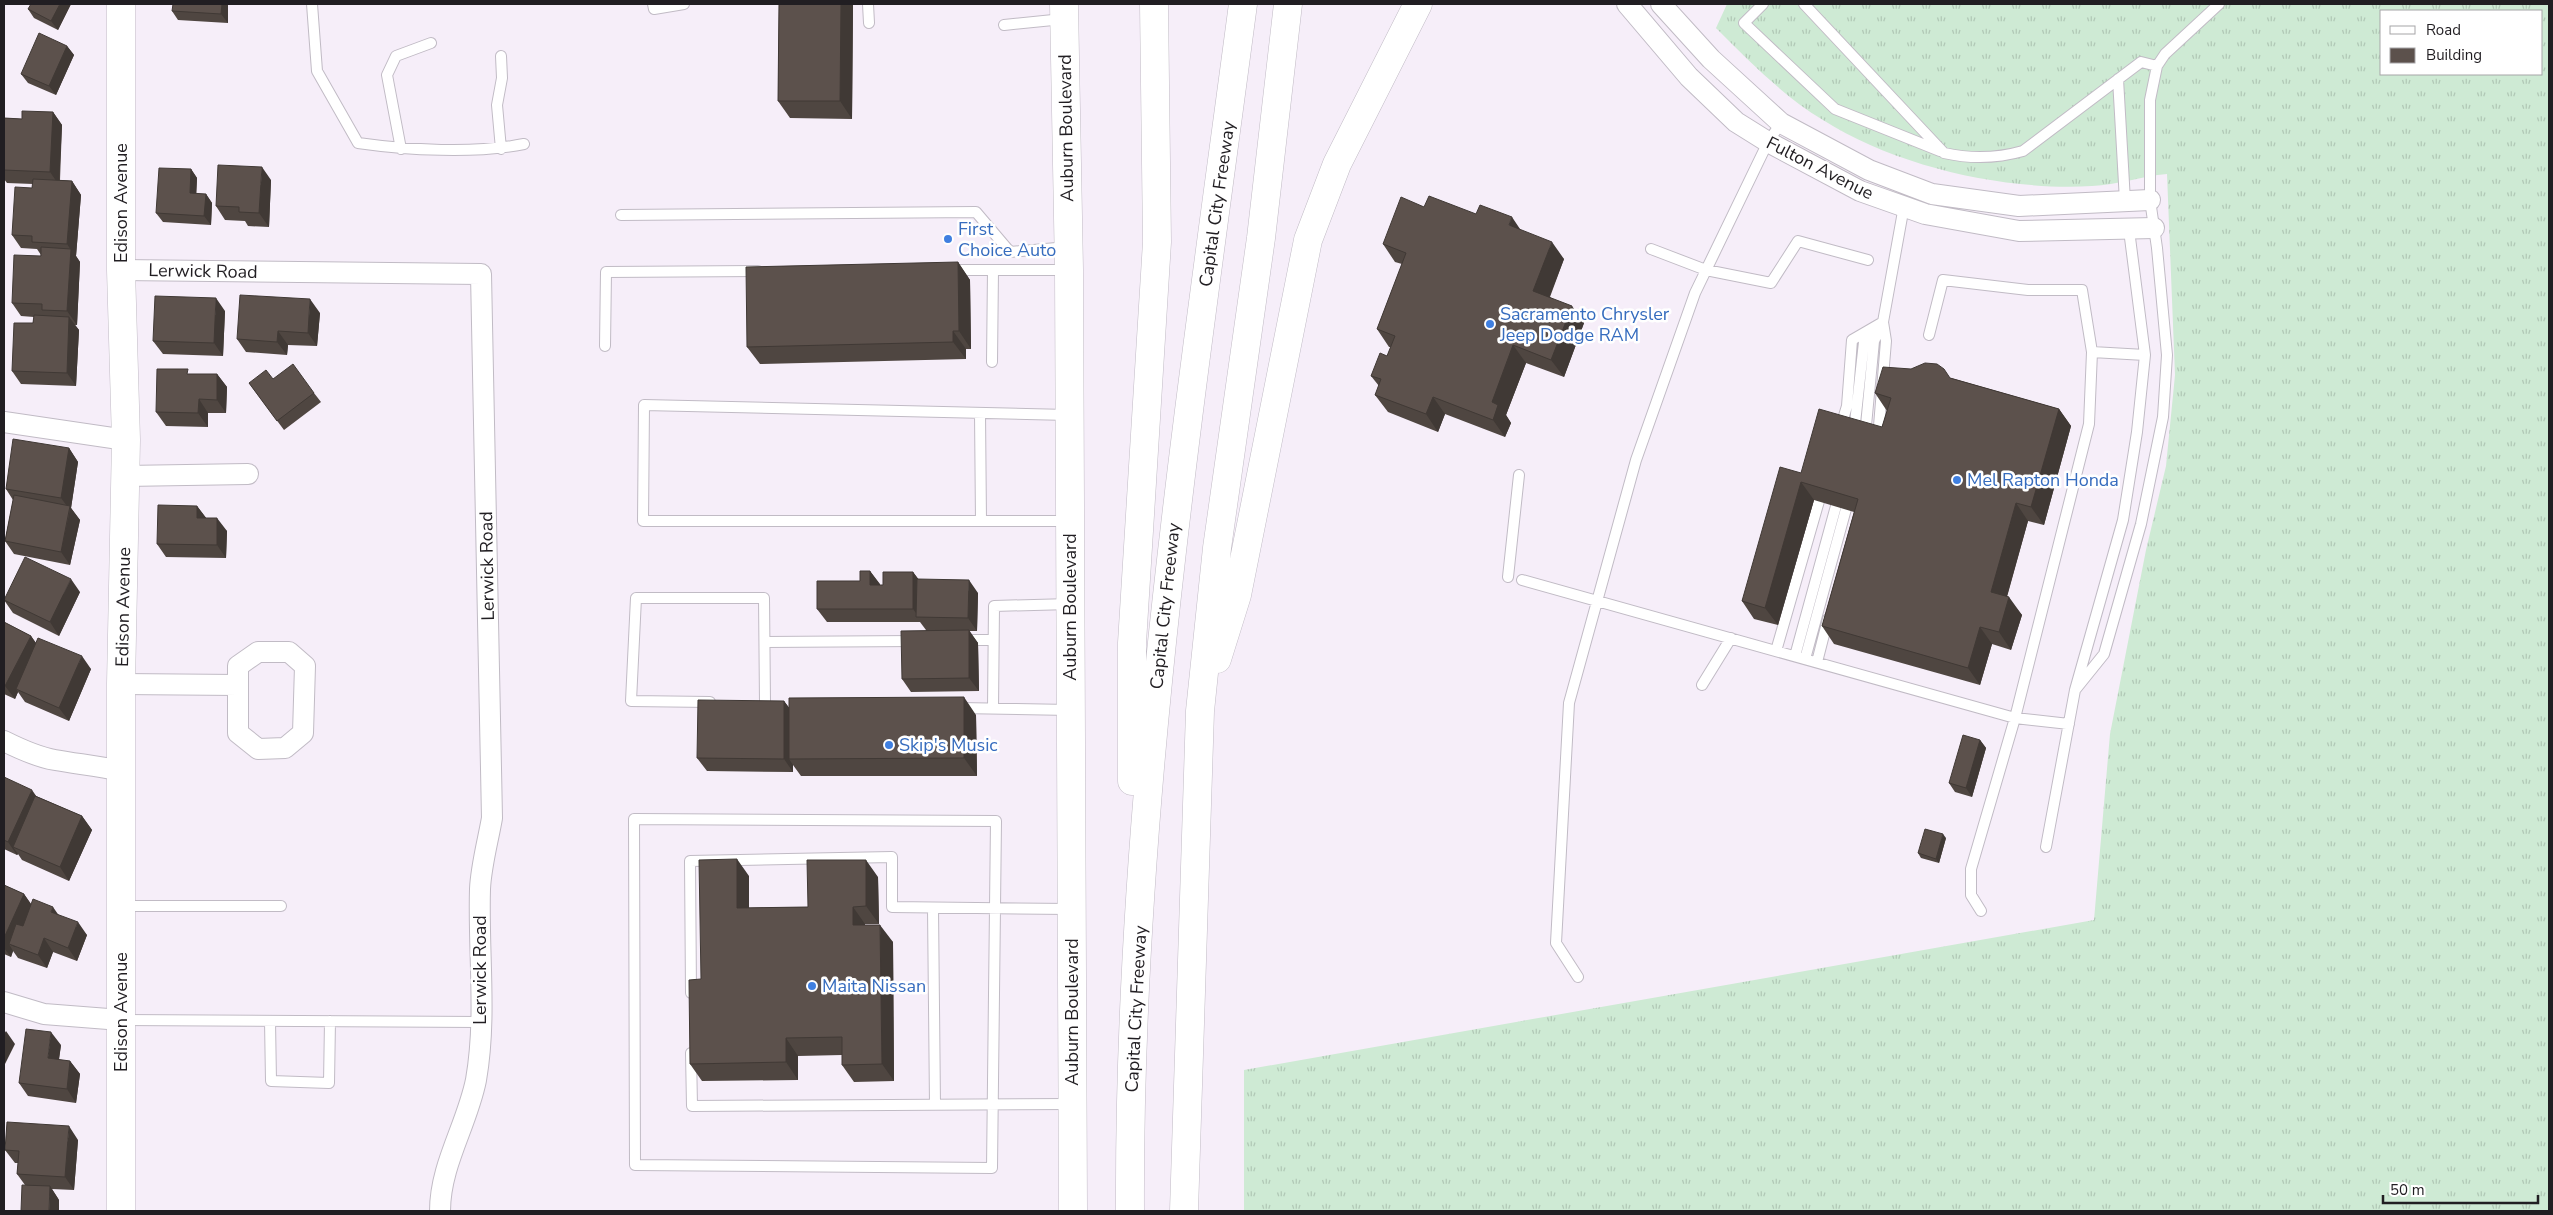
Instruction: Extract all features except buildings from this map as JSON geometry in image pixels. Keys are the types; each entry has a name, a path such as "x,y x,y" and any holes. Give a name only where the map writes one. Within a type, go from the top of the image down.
{"main road":[{"name":"Edison Avenue","path":"120,4 122,270 126,440 121,684 121,1211"},
{"path":"1132,1050 1132,643 1157,242 1154,4"},
{"name":"Capital City Freeway","path":"1130,1211 1132,1050 1146,798 1171,546 1243,4"},
{"path":"1184,1211 1200,710 1217,548 1261,238 1288,4"},
{"path":"1200,710 1238,596 1308,240 1336,164 1418,4"},
{"name":"Auburn Boulevard","path":"1064,12 1069,258 1073,1211"}],"street":[{"name":"Fulton Avenue","path":"1627,4 1688,77 1736,122 1768,142 1860,191 1925,214 2019,231 2154,228"},
{"name":"Fulton Avenue","path":"1661,4 1711,59 1781,123 1870,170 1932,194 2019,206 2150,200"},
{"path":"2125,201 2129,230"},
{"name":"Lerwick Road","path":"122,270 481,274 492,818 480,887 480,1022 475,1080 467,1112 448,1161 440,1199 440,1211"},
{"path":"4,422 126,440"},
{"path":"126,476 248,474"},
{"path":"258,652 289,652 305,666 303,733 284,748 258,748 238,733 238,686 238,666 258,652"},
{"path":"121,684 238,686"},
{"path":"4,741 30,753 55,760 122,771"},
{"path":"4,1002 44,1014 121,1020"}],"lane":[{"path":"312,4 317,71 358,143 401,149 501,149 524,144"},
{"path":"653,4 654,9 684,4"},
{"path":"868,4 868,23"},
{"path":"1763,4 1744,23 1835,109 1944,152 1968,158 2001,157 2023,151 2141,62 2157,66"},
{"path":"1804,4 1944,152"},
{"path":"2075,690 2104,654 2141,524 2164,417 2167,355 2150,200 2150,100 2157,66 2165,54 2219,4"},
{"path":"1004,24 1064,12"},
{"path":"401,149 387,75 396,56 430,43"},
{"path":"501,56 502,78 497,106 501,149"},
{"path":"2118,80 2125,201"},
{"path":"1578,977 1556,944 1569,704 1636,460 1695,293 1768,142 1781,123"},
{"path":"1877,440 1886,341 1884,322 1904,206"},
{"path":"621,215 976,212 1010,252 1069,258"},
{"path":"2046,847 2075,690 2123,520 2137,432 2145,355 2129,230"},
{"path":"1651,249 1706,270 1770,283 1798,241 1868,260"},
{"path":"943,270 993,270 1069,258"},
{"path":"992,362 993,270"},
{"path":"605,346 606,272 764,271"},
{"path":"1929,335 1943,280 2028,290 2082,290 2092,352 2089,424 2015,718 1971,869 1971,895 1980,911"},
{"path":"1840,430 1847,406 1852,340 1884,322"},
{"path":"1854,433 1864,342 1884,322"},
{"path":"1865,436 1874,341 1884,322"},
{"path":"2092,352 2145,355"},
{"path":"1069,415 644,405 642,521 1070,521"},
{"path":"980,413 981,521"},
{"path":"1508,577 1519,475"},
{"path":"1776,651 1818,501"},
{"path":"1800,657 1836,506"},
{"path":"1800,657 1846,509"},
{"path":"1522,580 2015,718 2069,724"},
{"path":"717,702 631,701 636,598 764,598 765,703"},
{"path":"993,708 994,606 1071,604"},
{"path":"1817,662 1832,606"},
{"path":"1702,686 1731,638"},
{"path":"954,640 993,640"},
{"path":"765,642 924,641"},
{"path":"943,707 1071,710"},
{"path":"634,819 996,821 994,908 992,1168 635,1165 634,819"},
{"path":"691,1008 690,861 892,858 892,908 1072,909"},
{"path":"121,906 281,906"},
{"path":"933,908 935,1104"},
{"path":"121,1020 480,1022"},
{"path":"270,1021 270,1081 329,1083 330,1021"},
{"path":"691,1038 692,1106 1073,1104"}],"green space":[{"path":"1727,4 2549,4 2549,1211 1244,1211 1244,1070 2094,920 2110,734 2146,550 2166,466 2175,375 2167,174 2101,185 2058,187 1988,180 1918,163 1852,137 1808,111 1741,53 1716,28"}],"place":[{"name":"First Choice Auto","path":"948,239"},
{"name":"Sacramento Chrysler Jeep Dodge RAM","path":"1490,324"},
{"name":"Mel Rapton Honda","path":"1957,480"},
{"name":"Skip's Music","path":"889,745"},
{"name":"Maita Nissan","path":"812,986"}]}
